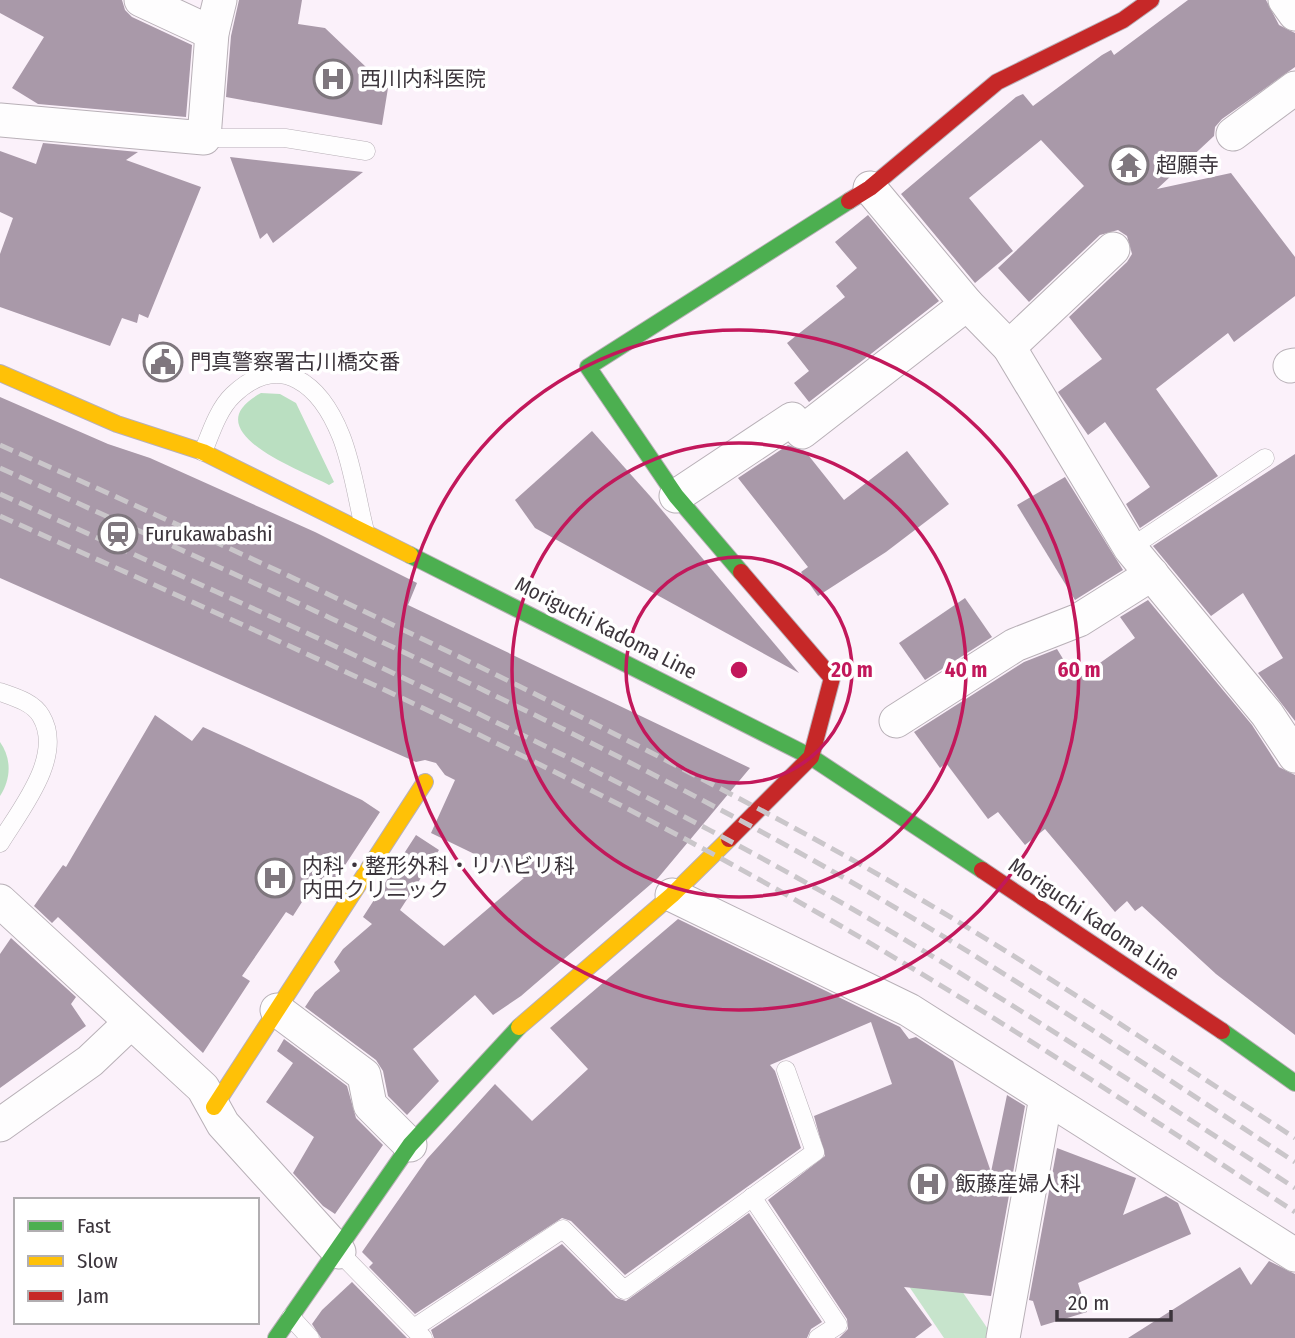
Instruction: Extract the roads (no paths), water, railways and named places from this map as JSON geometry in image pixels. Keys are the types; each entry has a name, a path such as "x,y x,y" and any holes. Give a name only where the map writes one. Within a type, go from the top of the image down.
{"street":[{"path":"141,0 212,33"},
{"path":"0,120 204,138 212,33 220,0"},
{"path":"276,1338 339,1252 411,1145 523,1023 672,895 811,757 832,678 676,496 588,367 870,188 997,82 1123,20 1151,0"},
{"path":"1285,0 1295,14"},
{"path":"1233,134 1295,88"},
{"path":"870,188 967,304 1009,346 1130,548 1267,714 1295,756"},
{"path":"1009,346 1113,249"},
{"path":"676,496 792,419 802,432 967,304"},
{"name":"Moriguchi Kadoma Line","path":"0,373 117,424 203,452 751,724 811,757 1181,1002 1295,1083"},
{"path":"896,721 1015,645 1079,620 1152,574"},
{"path":"214,1107 425,782"},
{"path":"672,895 909,1010 1295,1255"},
{"path":"2,903 203,1088 223,1125 339,1252"},
{"path":"277,1010 364,1075 370,1105 411,1145"},
{"path":"0,1125 90,1060 130,1023"},
{"path":"1003,1338 1046,1097"}],"lane":[{"path":"204,138 285,138 366,151"},
{"path":"203,452 232,396 261,376 281,374 302,380 318,395 341,437 366,533"},
{"path":"1130,548 1265,458"},
{"path":"0,692 27,702 41,715 49,741 45,760 35,782 0,843"},
{"path":"339,1252 418,1333 563,1228 624,1290 815,1152 786,1070"},
{"path":"752,1197 838,1325 818,1338"},
{"path":"291,1317 310,1338"}],"railway":[{"path":"0,445 420,638 729,793 831,848 949,917 1066,989 1295,1138"},
{"path":"0,468 417,659 725,812 945,937 1295,1162"},
{"path":"0,494 410,681 713,832 935,958 1295,1188"},
{"path":"0,516 408,701 509,749 708,851 930,979 1053,1055 1295,1212"}],"place":[{"name":"西川内科医院","path":"333,79"},
{"name":"超願寺","path":"1129,165"},
{"name":"門真警察署古川橋交番","path":"163,362"},
{"name":"Furukawabashi","path":"118,534"},
{"name":"内科・整形外科・リハビリ科 内田クリニック","path":"275,878"},
{"name":"飯藤産婦人科","path":"928,1184"}]}
